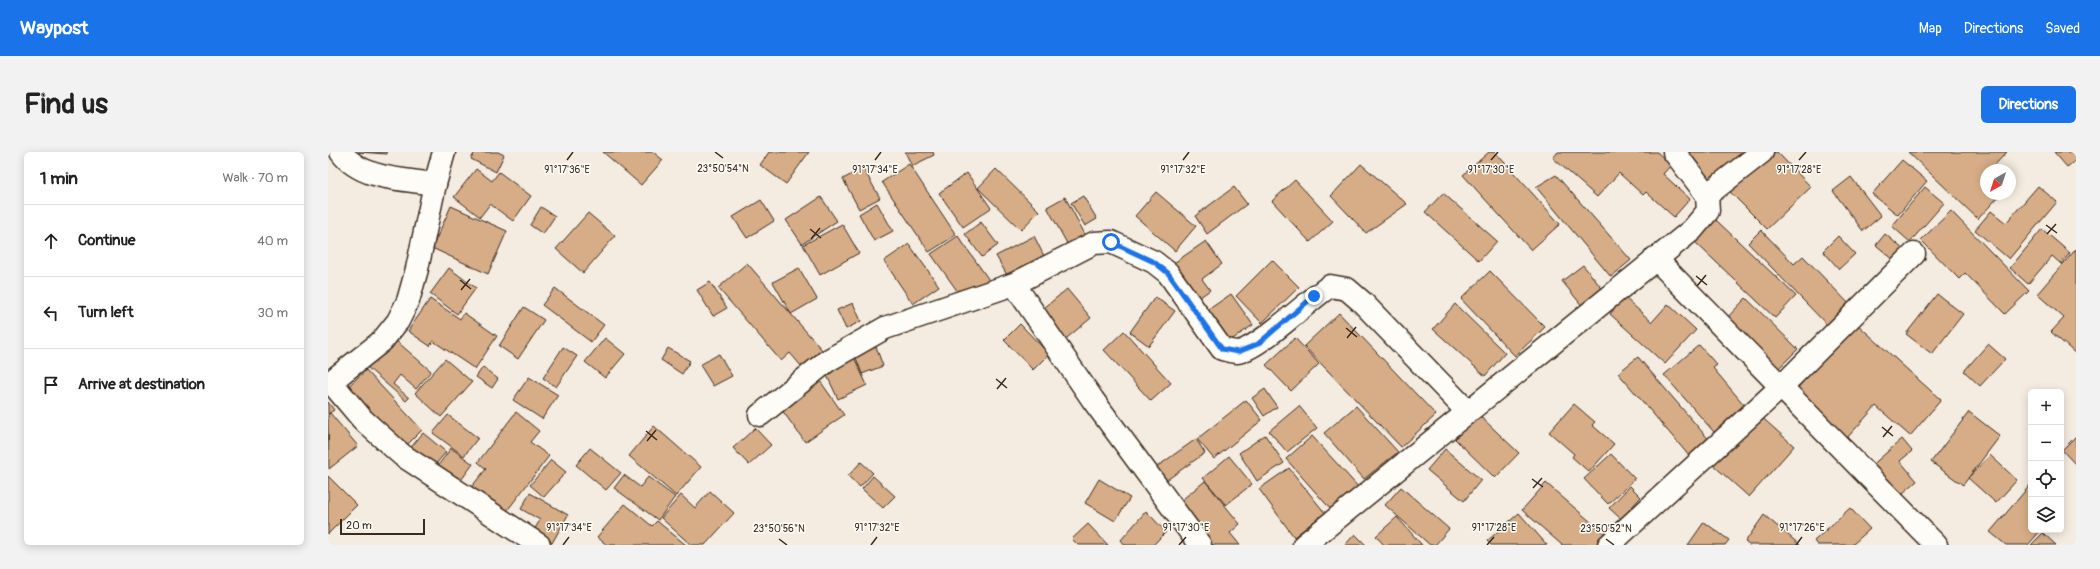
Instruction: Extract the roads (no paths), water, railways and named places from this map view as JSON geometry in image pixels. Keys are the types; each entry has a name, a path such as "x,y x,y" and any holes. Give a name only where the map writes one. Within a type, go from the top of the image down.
{"street":[{"path":"341,152 345,157 363,169 381,176 435,184"},
{"path":"444,152 435,184 417,269 408,301 398,321 382,341 329,383 363,420 402,455 539,545"},
{"path":"1304,545 1655,258 1692,230 1708,211 1707,195 1674,152"},
{"path":"1707,195 1762,152"},
{"path":"760,415 827,361 885,328 1014,284 1094,243 1111,242 1154,262 1168,273 1214,341 1222,349 1238,352 1258,344 1314,296 1330,286 1347,289 1362,302 1467,411"},
{"path":"1610,545 1782,387 1914,254"},
{"path":"1655,258 1933,544"},
{"path":"1014,284 1093,400 1200,545"}]}
